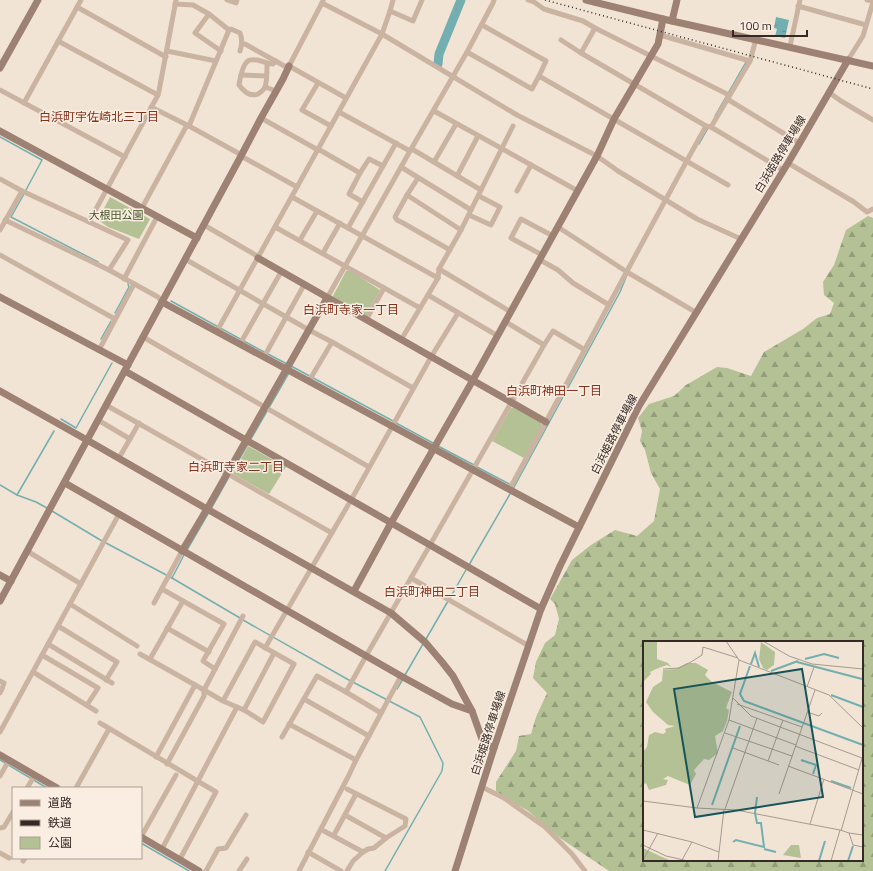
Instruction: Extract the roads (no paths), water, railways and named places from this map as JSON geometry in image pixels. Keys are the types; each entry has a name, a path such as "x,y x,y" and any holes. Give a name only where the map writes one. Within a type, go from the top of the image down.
{"street":[{"path":"0,68 38,0"},
{"path":"24,103 80,0"},
{"path":"227,0 236,3 237,0"},
{"path":"219,328 382,34 393,0"},
{"path":"390,11 413,22 422,0"},
{"path":"528,0 544,9 583,21 651,56 728,97 799,143"},
{"path":"588,0 663,19 790,46 873,66"},
{"path":"672,21 677,0"},
{"path":"790,46 800,0"},
{"path":"848,60 863,36 873,1 867,0"},
{"path":"0,601 283,79 323,1 382,34 518,115 598,156 618,171 697,219 741,239"},
{"path":"154,603 246,440 268,409 286,369 468,52 492,1"},
{"path":"89,222 158,95 176,2 193,5 209,14 229,30 231,29 240,33 242,44 240,51"},
{"path":"798,6 866,25"},
{"path":"77,7 166,54 216,61"},
{"path":"209,14 195,33 220,51"},
{"path":"354,591 598,156 614,119 658,44 663,19"},
{"path":"468,52 532,89 539,76 546,61 482,25"},
{"path":"581,53 595,28"},
{"path":"142,208 188,125 229,30"},
{"path":"660,35 750,61"},
{"path":"511,488 609,305 629,273 687,161 750,61 756,39"},
{"path":"561,40 783,170"},
{"path":"58,41 158,95"},
{"path":"242,44 245,44 346,98"},
{"path":"268,64 265,87 260,93 249,95 239,85 243,69 248,61 253,59 268,64 273,64 276,61"},
{"name":"白浜姫路停車場線","path":"455,871 494,748 541,609 579,527 639,406 788,163 848,60"},
{"path":"241,75 266,76"},
{"path":"539,76 728,185"},
{"path":"318,83 302,110 331,126"},
{"path":"265,87 276,92"},
{"path":"0,90 125,157"},
{"path":"830,93 873,120"},
{"path":"151,107 188,125 297,187"},
{"path":"434,111 578,191"},
{"path":"339,112 434,162 481,190"},
{"path":"261,118 360,173"},
{"path":"434,162 456,124"},
{"path":"402,340 438,278 439,269 462,230 513,126"},
{"path":"0,131 197,238"},
{"path":"457,176 478,136"},
{"path":"348,228 396,143"},
{"path":"363,202 349,194 360,173 369,159 383,166"},
{"path":"788,163 854,202 867,212 873,209"},
{"path":"517,191 531,165"},
{"path":"401,167 491,225 500,207 479,196"},
{"path":"418,178 395,217 397,220 450,250"},
{"path":"0,179 22,191 128,240 110,270"},
{"path":"0,230 22,191"},
{"path":"407,195 462,230"},
{"path":"292,197 438,278"},
{"path":"300,240 317,211"},
{"path":"124,279 157,216"},
{"path":"553,236 521,219 511,238 558,270 573,283 609,305"},
{"path":"5,220 110,270 158,297 162,302 219,328 240,344 286,369 311,378 392,427 434,449 474,467 579,527"},
{"path":"323,253 340,223"},
{"path":"204,225 281,272 546,422"},
{"path":"275,226 420,308"},
{"path":"558,227 629,273 697,312"},
{"path":"0,255 115,319"},
{"path":"185,259 413,388"},
{"path":"439,269 511,312"},
{"path":"240,344 281,272"},
{"path":"99,350 134,284"},
{"path":"264,357 304,285"},
{"path":"366,320 384,288"},
{"path":"428,295 498,336"},
{"path":"0,297 99,350 126,368 246,440 541,609"},
{"path":"265,648 351,500 413,388 458,313"},
{"path":"506,322 544,345"},
{"path":"346,692 544,345 554,331 585,350"},
{"path":"143,337 369,467"},
{"path":"311,378 332,342"},
{"path":"1,394 87,440 391,613 425,642 453,676 472,711 482,742 494,748"},
{"path":"106,405 332,533"},
{"path":"98,420 130,438"},
{"path":"119,458 139,423"},
{"path":"64,483 401,676 452,704 472,711"},
{"path":"0,732 119,514"},
{"path":"27,551 81,584"},
{"path":"0,575 11,581"},
{"path":"411,578 528,646"},
{"path":"162,589 224,624 204,661 215,669"},
{"path":"150,659 183,600"},
{"path":"70,604 137,646"},
{"path":"167,764 204,696 204,690 243,616"},
{"path":"58,626 117,662 106,680"},
{"path":"167,628 209,652"},
{"path":"140,654 223,701 244,710 262,722 294,664 255,642 223,701"},
{"path":"48,644 112,683"},
{"path":"244,710 274,653"},
{"path":"42,655 98,688 87,705"},
{"path":"32,672 96,711"},
{"path":"282,737 317,676 381,713"},
{"path":"299,871 401,676"},
{"path":"0,681 4,683 0,693"},
{"path":"156,757 195,685"},
{"path":"304,699 369,736"},
{"path":"162,849 237,707"},
{"path":"100,723 216,792 180,860"},
{"path":"289,724 356,760"},
{"path":"77,787 109,729"},
{"path":"0,755 7,763 33,778 55,787"},
{"path":"0,776 7,763"},
{"path":"142,835 176,775"},
{"path":"28,787 33,778"},
{"path":"482,787 504,798 544,827 572,854 586,871"},
{"path":"347,789 406,819 405,826 386,838 374,848 363,852 347,871"},
{"path":"334,835 356,794"},
{"path":"0,828 4,827 12,814"},
{"path":"206,871 218,850 226,848 246,815"},
{"path":"345,815 386,838"},
{"path":"324,831 334,835 363,852"},
{"path":"142,838 199,871"},
{"path":"308,852 341,871"},
{"path":"0,853 9,858"},
{"path":"239,871 247,858"}],"water":[{"path":"776,17 789,20 785,38 775,36 777,29 774,28"}],"waterway":[{"path":"438,64 439,54 461,0"},
{"path":"715,116 746,62"},
{"path":"699,144 708,128"},
{"path":"0,137 42,160 26,190"},
{"path":"24,194 11,217 98,262"},
{"path":"513,489 620,292 627,275"},
{"path":"115,313 129,287 128,284"},
{"path":"171,301 264,352"},
{"path":"101,339 111,321"},
{"path":"268,354 287,364"},
{"path":"61,419 76,428 112,363"},
{"path":"291,366 393,421"},
{"path":"251,439 289,373"},
{"path":"396,423 433,443"},
{"path":"17,495 54,431"},
{"path":"231,474 248,444"},
{"path":"438,446 474,465"},
{"path":"477,467 511,485"},
{"path":"211,509 229,477"},
{"path":"0,485 17,495 47,508"},
{"path":"469,565 510,494"},
{"path":"52,511 102,541"},
{"path":"187,550 209,512"},
{"path":"106,543 172,578 240,618"},
{"path":"172,578 184,555"},
{"path":"450,598 467,568"},
{"path":"426,639 448,601"},
{"path":"243,620 347,679 420,717 443,763 442,771 385,871"},
{"path":"405,675 423,644"},
{"path":"397,689 403,679"},
{"path":"0,760 45,787"},
{"path":"142,844 189,871"}],"railway":[{"path":"545,0 873,89"}],"district":[{"name":"白浜町宇佐崎北三丁目","path":"99,117"},
{"name":"白浜町寺家一丁目","path":"351,310"},
{"name":"白浜町神田一丁目","path":"554,391"},
{"name":"白浜町寺家二丁目","path":"236,467"},
{"name":"白浜町神田二丁目","path":"432,592"}],"park label":[{"name":"大根田公園","path":"116,215"}]}
